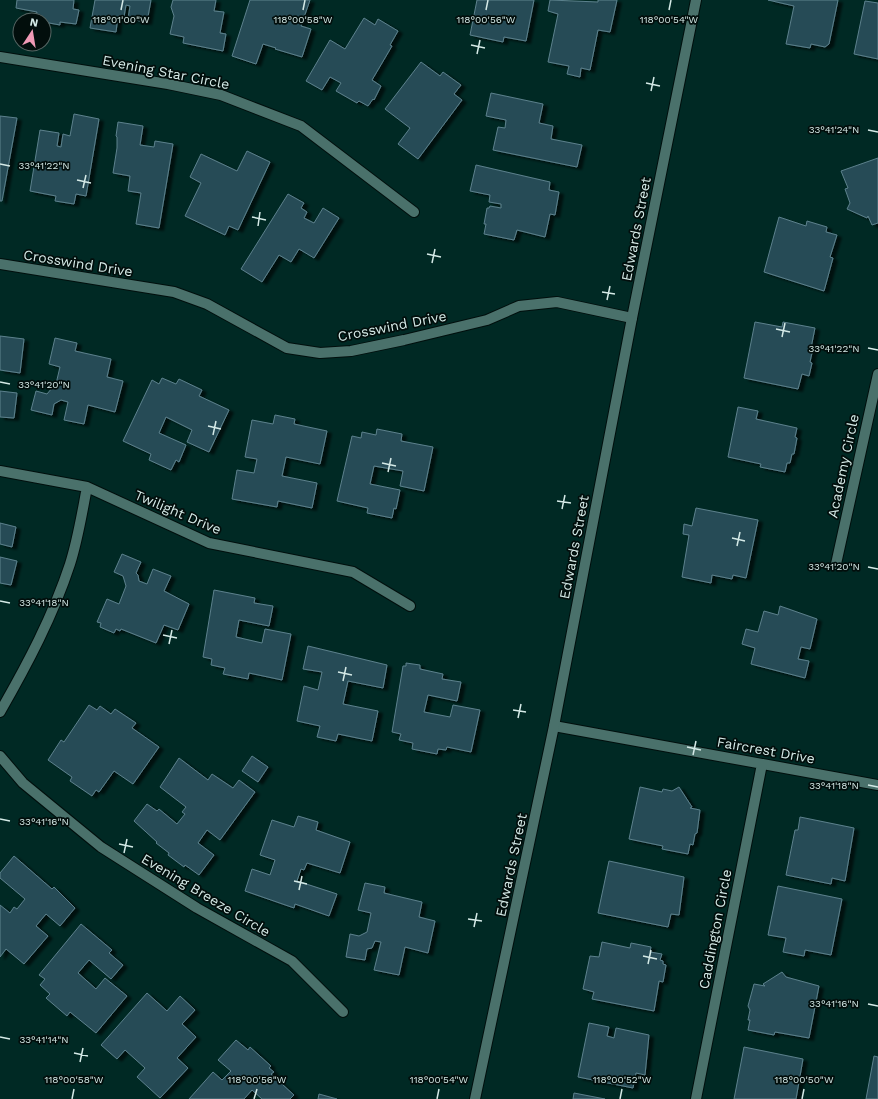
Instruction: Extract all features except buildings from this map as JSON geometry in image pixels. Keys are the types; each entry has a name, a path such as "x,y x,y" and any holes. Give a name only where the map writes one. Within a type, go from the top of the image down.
{"street":[{"name":"Edwards Street","path":"475,1099 554,726 632,318 696,0"},
{"name":"Evening Star Circle","path":"0,57 221,94 301,126 414,212"},
{"name":"Crosswind Drive","path":"0,264 174,292 207,304 287,348 320,353 351,351 404,340 487,320 519,306 557,302 632,318"},
{"name":"Academy Circle","path":"836,564 878,374"},
{"name":"Twilight Drive","path":"0,471 87,487 209,543 353,572 410,606"},
{"path":"0,712 40,638 70,564 81,522 87,487"},
{"name":"Faircrest Drive","path":"554,726 878,785"},
{"name":"Evening Breeze Circle","path":"0,756 23,783 102,847 197,908 292,961 343,1012"},
{"name":"Caddington Circle","path":"696,1099 762,764"}]}
